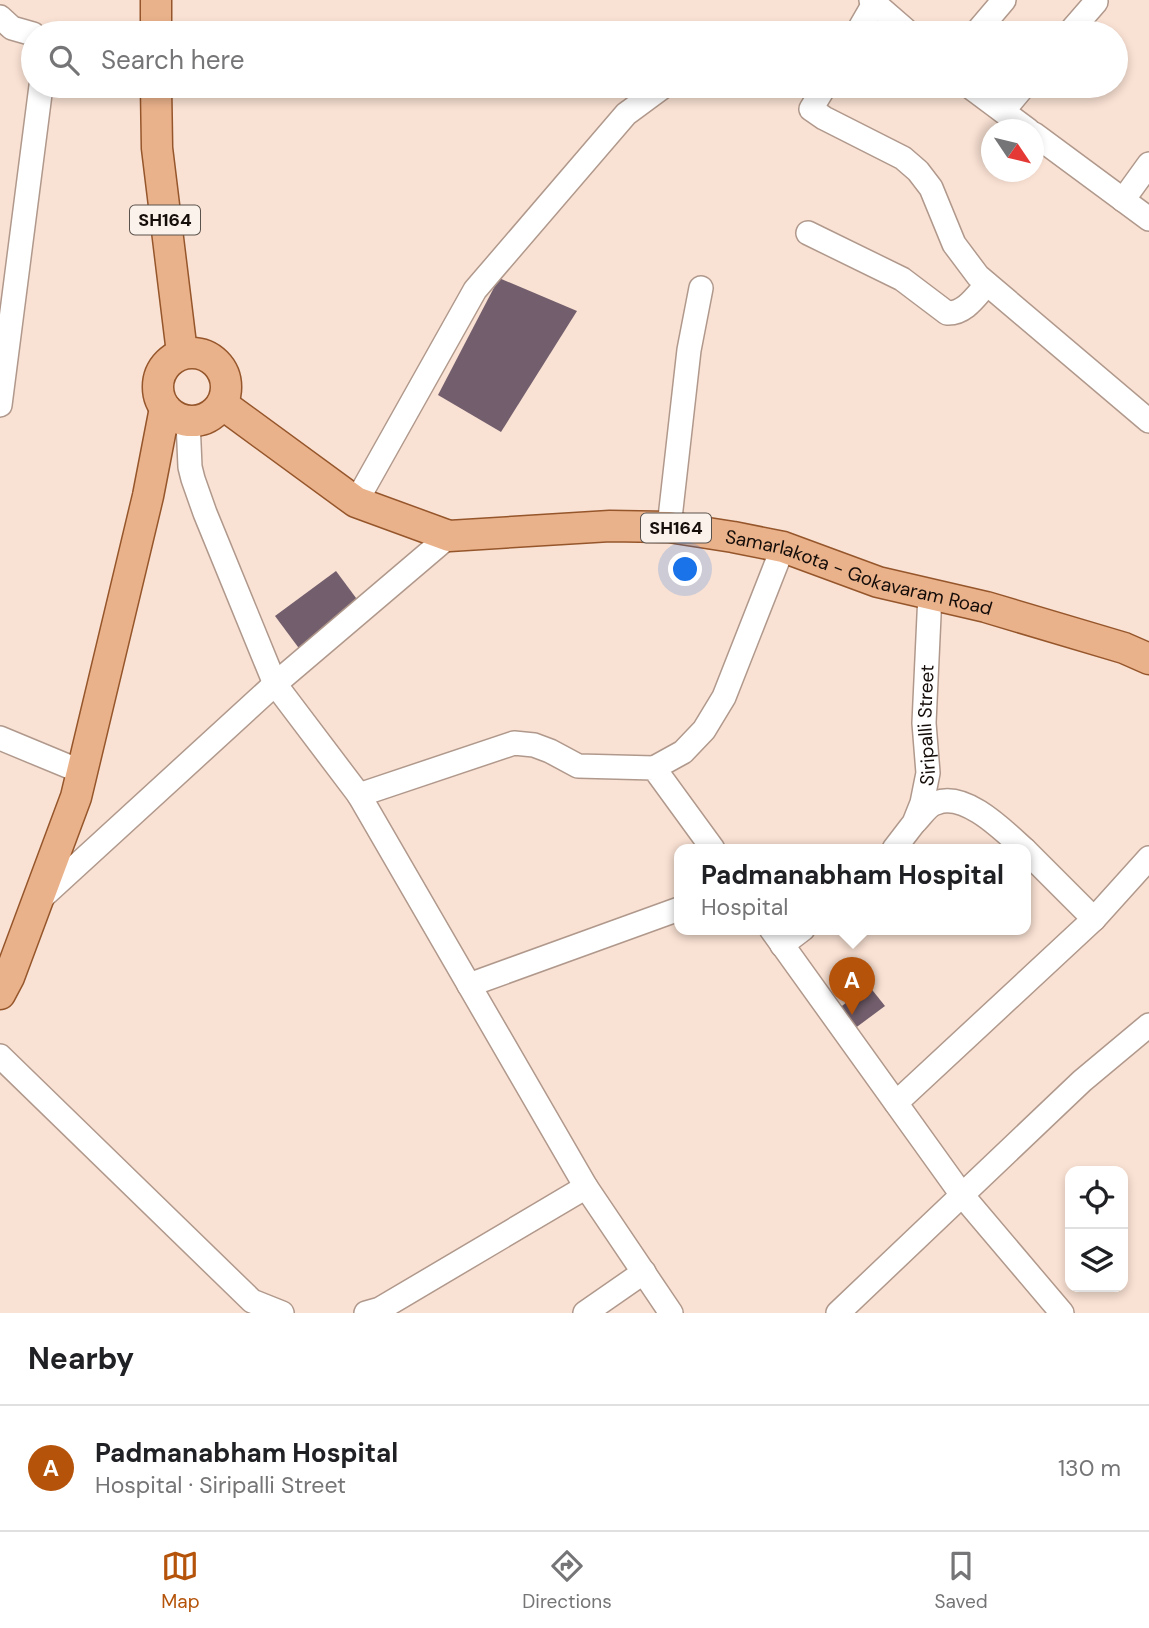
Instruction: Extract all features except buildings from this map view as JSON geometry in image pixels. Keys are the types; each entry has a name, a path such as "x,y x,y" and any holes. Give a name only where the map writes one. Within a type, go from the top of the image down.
{"main road":[{"path":"156,0 156,21"},
{"name":"SH164","path":"156,98 157,148 183,353"},
{"path":"199,352 214,359 224,372 227,388 222,404 213,414 201,420 176,415 158,393 159,376 168,362 183,353 199,352"},
{"name":"Samarlakota - Gokavaram Road","path":"222,404 356,502 449,536 610,526 669,527 783,547 878,582 1012,614 1124,648 1149,659"},
{"path":"0,994 9,977 76,797 148,496 176,415"}],"street":[{"path":"986,21 1004,0"},
{"path":"863,21 874,1 896,21"},
{"path":"1079,21 1096,2"},
{"path":"0,17 12,28 21,31"},
{"path":"0,405 38,98"},
{"path":"356,502 475,290 626,114 647,98"},
{"path":"818,98 811,109 903,158 918,171 931,188 954,244 965,262 987,284 1149,421"},
{"path":"986,98 1014,119"},
{"path":"1003,111 1014,98"},
{"path":"1044,141 1149,219"},
{"path":"1123,200 1149,164"},
{"path":"808,233 902,279 947,313 964,309 987,284"},
{"path":"669,527 689,350 701,288"},
{"path":"176,415 205,513 275,684 359,795 586,1187 671,1313"},
{"path":"37,901 275,684 449,536"},
{"path":"359,795 513,743 542,748 578,766 654,768 683,752 704,730 724,696 783,547"},
{"name":"Siripalli Street","path":"898,844 914,823 922,803 928,773 924,723 930,594"},
{"path":"0,738 82,772"},
{"path":"654,768 709,844"},
{"path":"914,823 934,803 951,800 972,808 1019,844"},
{"path":"1031,855 1094,919"},
{"path":"896,1103 1094,919 1149,858"},
{"path":"469,985 674,911"},
{"path":"776,937 962,1195 1062,1313"},
{"path":"838,1313 1082,1082 1149,1025"},
{"path":"0,1056 252,1301 282,1313"},
{"path":"366,1313 380,1310 586,1187"},
{"path":"585,1313 644,1272"}],"place":[{"name":"Padmanabham Hospital","path":"852,1015"}]}
